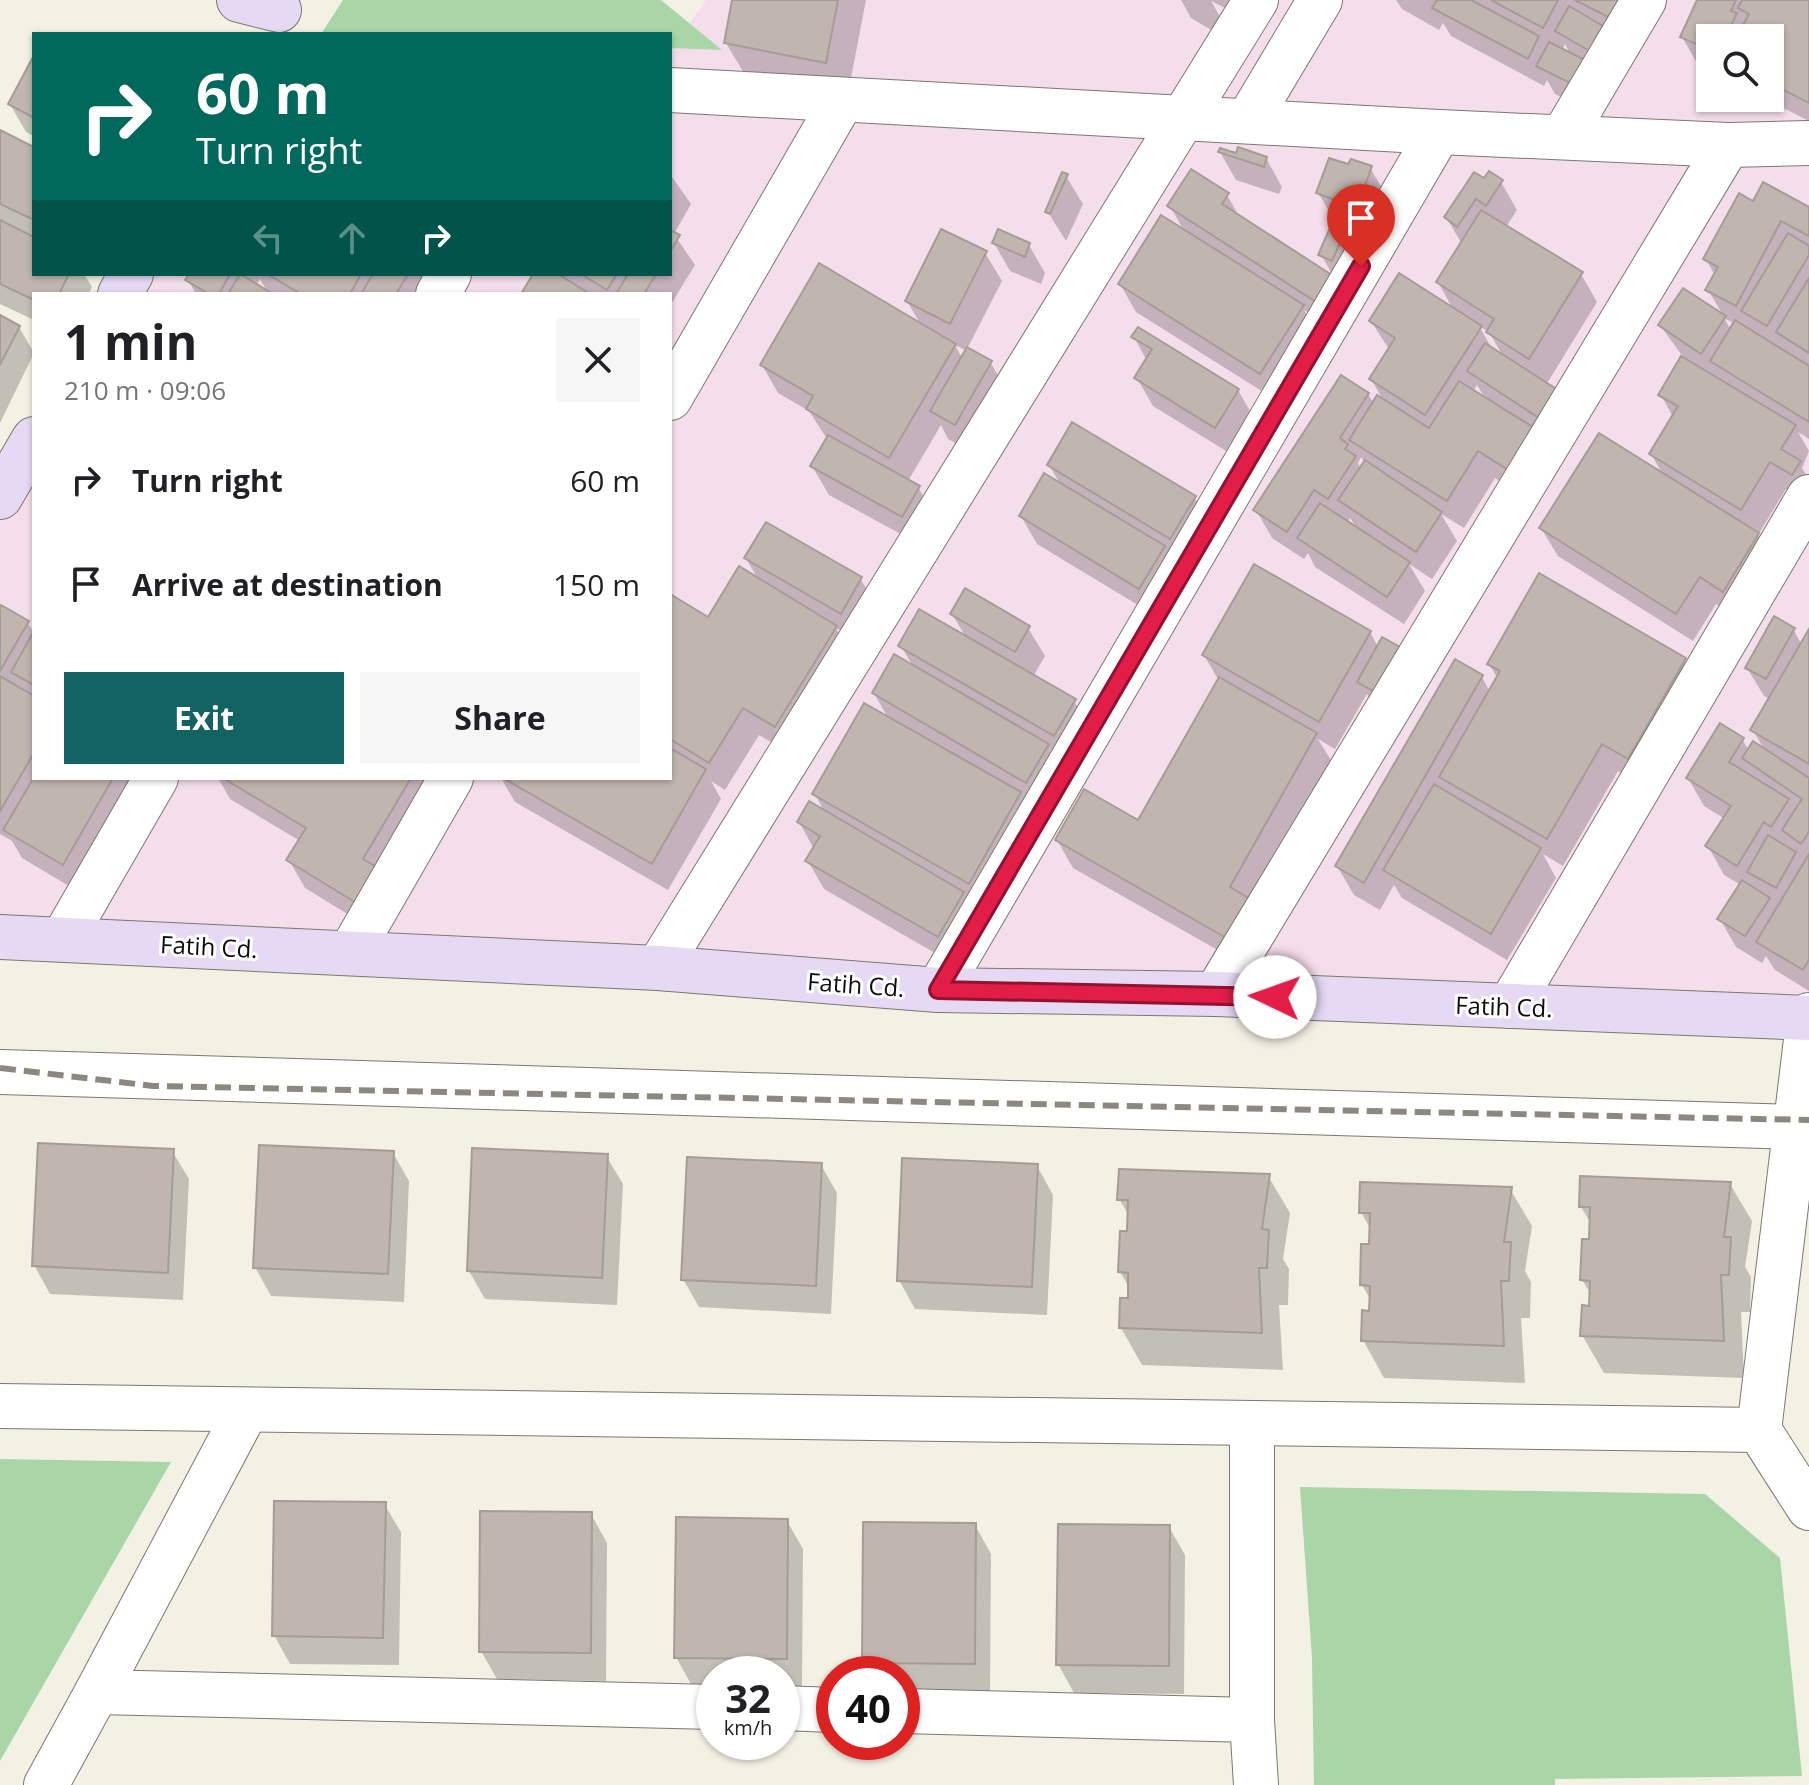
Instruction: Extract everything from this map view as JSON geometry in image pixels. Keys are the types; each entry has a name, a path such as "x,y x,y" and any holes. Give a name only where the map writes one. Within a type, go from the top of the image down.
{"street":[{"path":"658,968 1256,0"},
{"path":"1249,119 1320,0"},
{"path":"1563,137 1644,0"},
{"path":"672,90 841,102 1249,119 1439,132 1728,145 1809,143"},
{"path":"672,395 841,102"},
{"path":"938,990 1439,132"},
{"path":"1216,994 1728,145"},
{"path":"0,497 32,442"},
{"path":"1510,1006 1809,497"},
{"path":"63,939 155,780"},
{"path":"351,952 450,780"},
{"name":"Fatih Cd.","path":"0,937 658,968 938,990 1216,994 1808,1017"},
{"path":"1808,1017 1759,1430 1809,1508"},
{"path":"0,1072 1795,1127"},
{"path":"0,1406 1252,1426 1759,1430"},
{"path":"46,1785 246,1411"},
{"path":"1252,1426 1252,1720 1256,1785"},
{"path":"97,1692 696,1707"},
{"path":"920,1711 1252,1720"}],"shaded area":[{"path":"706,0 1809,0 1809,1015 0,937 0,493 32,437 32,780 672,780 672,292 115,292 125,276 672,276 672,48"}],"green space":[{"path":"343,0 661,0 722,50 672,48 672,32 322,32"},
{"path":"0,1459 171,1462 0,1761"},
{"path":"1300,1487 1705,1494 1780,1558 1802,1776 1555,1779 1555,1785 1314,1785 1312,1658"}],"building":[{"path":"732,0 838,0 826,63 724,43"},
{"path":"1437,0 1471,0 1539,36 1528,59 1432,8"},
{"path":"1491,0 1558,0 1543,28"},
{"path":"1575,0 1622,0 1612,19"},
{"path":"1697,0 1736,0 1731,11 1737,13 1732,24 1696,24 1696,44 1680,37"},
{"path":"1742,0 1809,0 1809,103 1784,90 1784,24 1744,24 1749,14 1738,8"},
{"path":"1569,6 1608,29 1593,53 1555,31"},
{"path":"1549,42 1589,62 1576,86 1536,66"},
{"path":"32,59 32,117 8,104"},
{"path":"0,130 32,146 32,219 0,204"},
{"path":"1238,147 1267,157 1264,167 1218,152 1220,148 1236,153"},
{"path":"1329,158 1348,164 1351,159 1372,166 1357,208 1316,193"},
{"path":"1191,169 1229,193 1222,204 1338,279 1321,305 1167,206"},
{"path":"1489,171 1503,180 1486,206 1476,199 1457,227 1444,217 1474,172 1484,178"},
{"path":"1062,172 1068,174 1050,214 1045,212"},
{"path":"1763,182 1809,207 1809,236 1781,221 1736,306 1705,290 1718,267 1703,259 1739,193 1753,201"},
{"path":"1481,210 1583,272 1529,359 1486,332 1494,319 1436,282"},
{"path":"1161,215 1304,305 1260,374 1118,284"},
{"path":"1335,216 1349,222 1332,261 1318,255"},
{"path":"0,220 32,236 32,276 68,276 60,292 32,292 32,299 0,284"},
{"path":"941,229 987,251 950,324 905,301"},
{"path":"998,229 1030,243 1025,257 992,243"},
{"path":"672,231 680,235 672,249"},
{"path":"1788,233 1809,246 1809,255 1767,326 1741,311"},
{"path":"819,263 956,344 889,458 806,409 813,396 760,365"},
{"path":"1399,273 1482,326 1425,415 1369,379 1395,338 1369,321"},
{"path":"188,276 229,276 220,292 206,292 185,280"},
{"path":"239,276 243,276 270,292 229,292"},
{"path":"270,276 360,276 351,292 298,292"},
{"path":"372,276 407,276 397,292 362,292"},
{"path":"532,276 561,276 587,292 522,292"},
{"path":"584,276 616,276 607,290"},
{"path":"627,276 655,276 645,292 617,292"},
{"path":"1809,278 1809,353 1776,332"},
{"path":"1683,288 1726,316 1701,354 1658,325"},
{"path":"0,315 20,326 0,365"},
{"path":"1735,320 1809,366 1809,422 1710,361"},
{"path":"1138,327 1239,389 1215,428 1134,378 1152,349 1131,337"},
{"path":"1485,343 1561,392 1542,420 1467,371"},
{"path":"967,347 992,361 955,425 930,411"},
{"path":"1681,356 1796,425 1781,449 1801,461 1792,475 1770,462 1741,510 1649,454 1678,406 1658,395"},
{"path":"1341,375 1369,393 1340,438 1348,444 1345,449 1356,456 1328,499 1314,490 1287,532 1253,510"},
{"path":"1459,381 1536,429 1510,471 1478,451 1447,501 1349,440 1377,395 1429,428"},
{"path":"1072,422 1196,496 1170,539 1047,465"},
{"path":"1599,433 1759,533 1723,592 1700,577 1676,614 1539,528"},
{"path":"828,435 920,486 902,517 810,466"},
{"path":"1365,460 1442,512 1416,552 1338,500"},
{"path":"1044,473 1165,546 1139,589 1019,516"},
{"path":"1320,503 1410,562 1387,597 1297,538"},
{"path":"766,522 862,577 841,614 744,558"},
{"path":"1254,564 1371,631 1319,722 1202,655"},
{"path":"739,566 837,626 775,727 743,708 709,763 672,740 672,595 708,617"},
{"path":"1539,573 1686,658 1628,759 1602,744 1547,839 1439,777 1500,671 1487,664"},
{"path":"965,588 1030,626 1015,652 950,614"},
{"path":"0,606 29,621 0,671"},
{"path":"919,609 1076,699 1054,736 898,646"},
{"path":"1774,616 1795,628 1766,679 1745,668"},
{"path":"1809,629 1809,764 1750,730"},
{"path":"32,635 32,684 11,672"},
{"path":"1382,637 1400,647 1375,692 1357,682"},
{"path":"894,654 1049,744 1026,783 872,693"},
{"path":"1455,659 1483,675 1364,883 1335,866"},
{"path":"0,676 32,695 32,756 0,811"},
{"path":"1219,677 1317,733 1230,887 1250,899 1228,939 1055,840 1084,789 1138,820"},
{"path":"864,703 1021,792 969,884 812,794"},
{"path":"1720,723 1744,738 1729,762 1789,799 1771,827 1764,822 1737,866 1705,846 1731,806 1686,778"},
{"path":"1753,741 1809,778 1809,832 1801,844 1782,830 1802,799 1742,758"},
{"path":"672,749 706,769 652,864 506,780 672,780"},
{"path":"32,780 112,780 63,865 3,830"},
{"path":"226,780 410,780 363,859 385,872 363,907 286,860 306,828"},
{"path":"1434,784 1541,848 1491,934 1383,870"},
{"path":"809,801 964,892 938,937 805,861 820,836 797,822"},
{"path":"1768,835 1796,852 1776,888 1747,872"},
{"path":"1809,854 1809,960 1803,970 1756,942"},
{"path":"1742,880 1770,898 1745,936 1717,919"},
{"path":"38,1143 174,1149 168,1273 32,1266"},
{"path":"259,1145 394,1151 388,1274 253,1268"},
{"path":"472,1148 608,1154 602,1278 467,1271"},
{"path":"687,1157 822,1163 816,1286 681,1280"},
{"path":"902,1158 1038,1164 1032,1287 897,1281"},
{"path":"1119,1169 1270,1174 1262,1229 1269,1230 1267,1268 1259,1268 1262,1333 1119,1328 1120,1298 1128,1298 1128,1273 1118,1272 1120,1231 1127,1231 1128,1200 1117,1200"},
{"path":"1580,1176 1731,1182 1724,1237 1731,1237 1729,1275 1721,1275 1724,1341 1580,1336 1582,1305 1589,1306 1590,1281 1580,1280 1582,1239 1589,1239 1590,1207 1579,1207"},
{"path":"1360,1182 1512,1187 1504,1242 1511,1242 1509,1281 1501,1281 1504,1346 1361,1341 1362,1310 1369,1311 1370,1286 1360,1285 1361,1244 1369,1244 1370,1213 1359,1213"},
{"path":"274,1501 386,1502 383,1638 272,1636"},
{"path":"480,1511 592,1512 591,1653 479,1652"},
{"path":"676,1517 788,1519 787,1656 674,1658"},
{"path":"863,1522 976,1523 975,1664 920,1664 920,1656 862,1656"},
{"path":"1058,1524 1170,1525 1169,1666 1056,1665"}],"railway":[{"path":"0,1068 153,1086 1809,1120"}],"route":[{"path":"1275,997 938,990 1361,266"}]}
